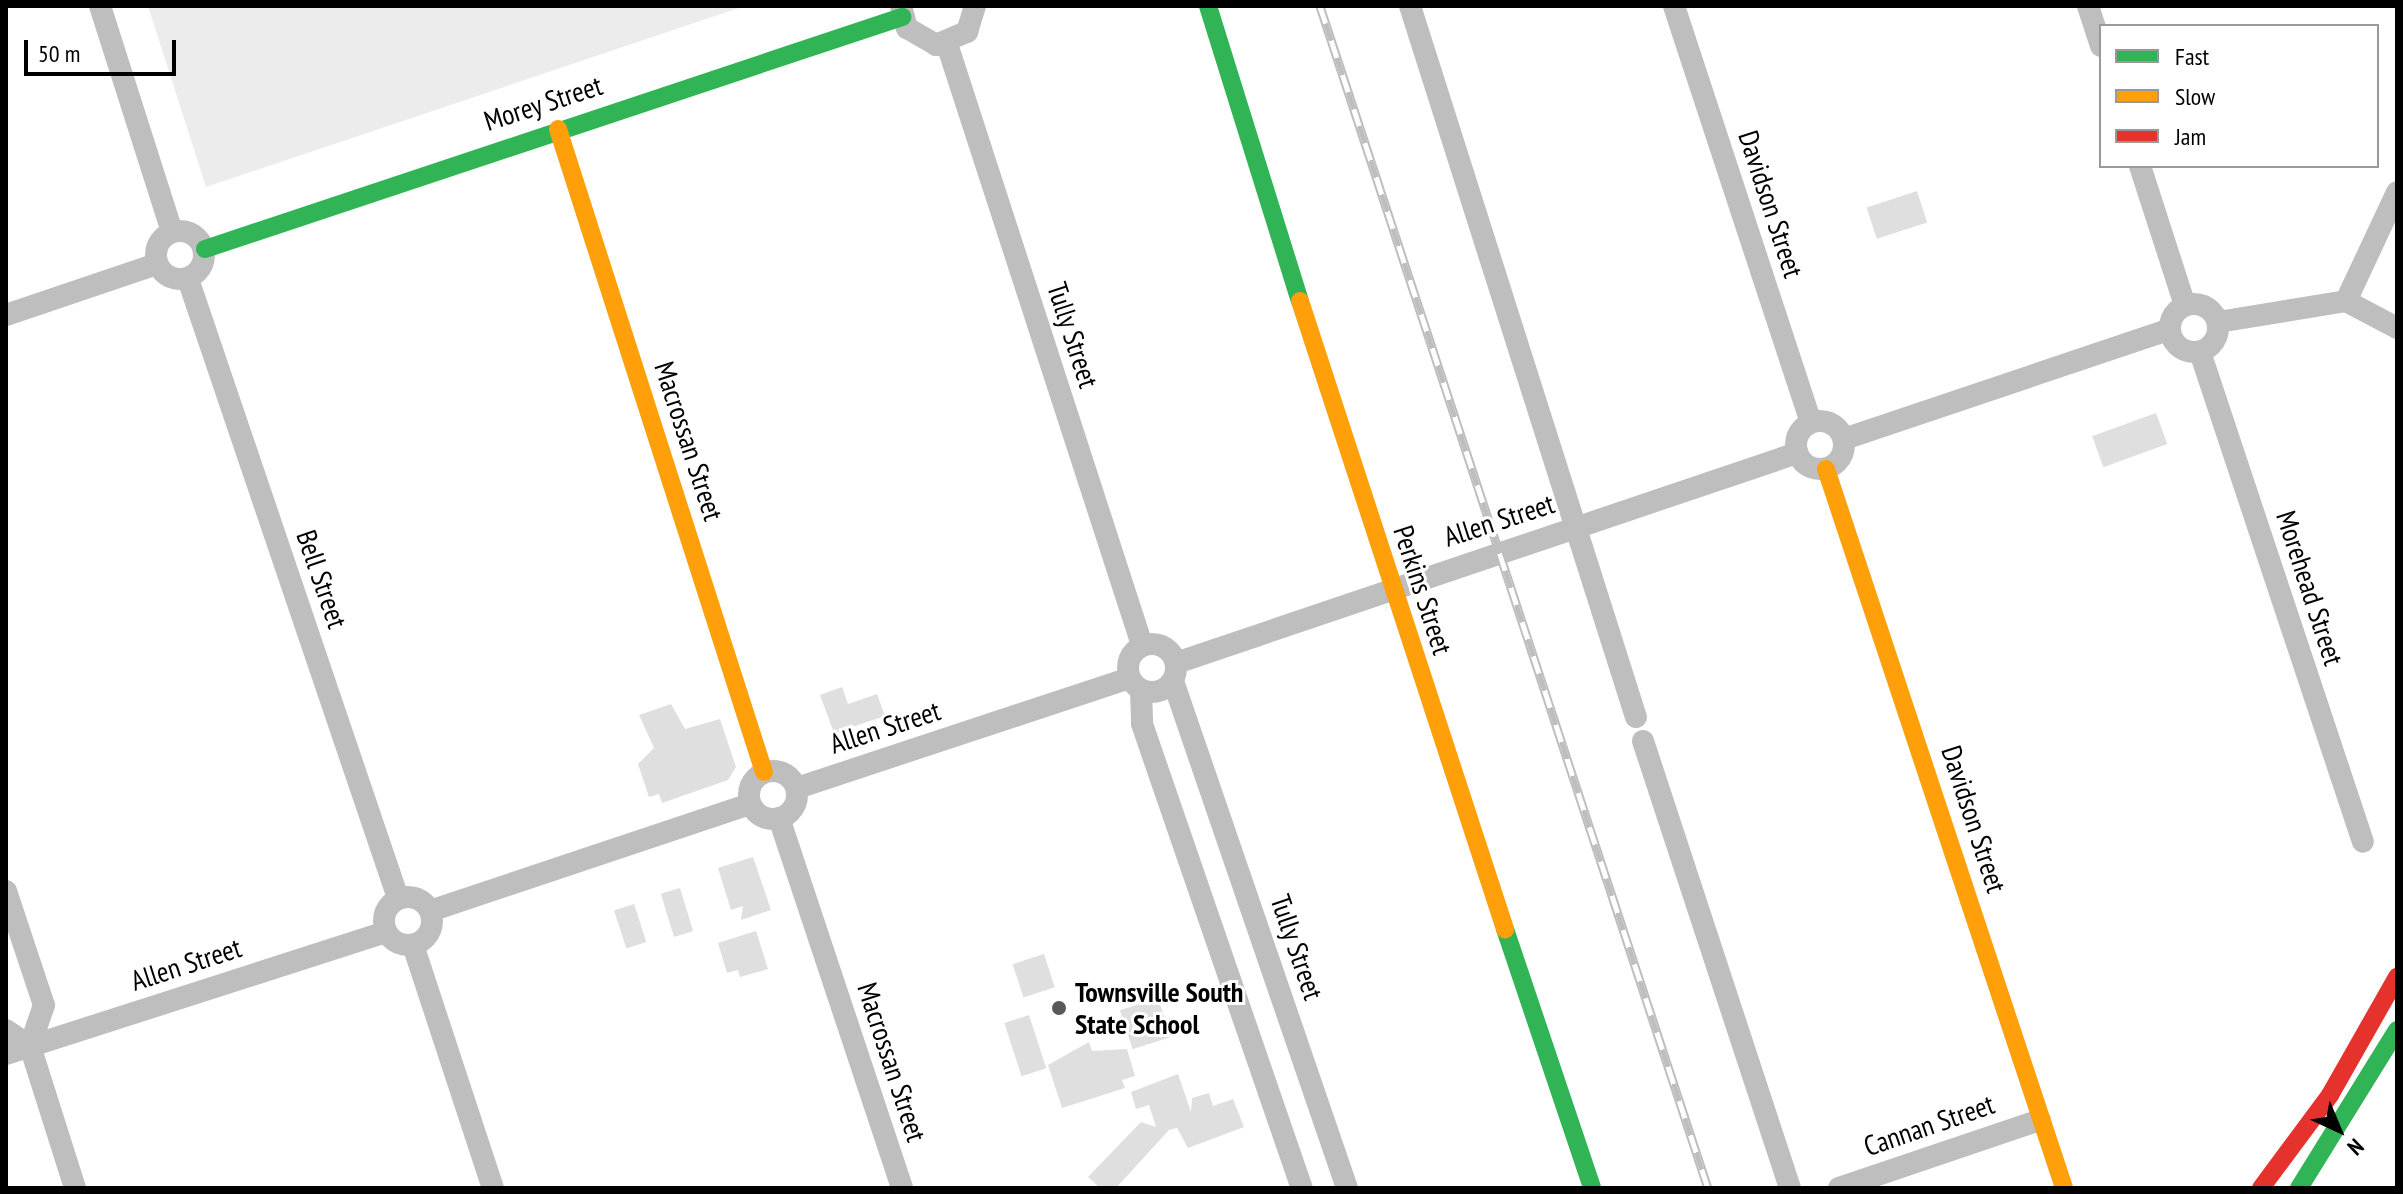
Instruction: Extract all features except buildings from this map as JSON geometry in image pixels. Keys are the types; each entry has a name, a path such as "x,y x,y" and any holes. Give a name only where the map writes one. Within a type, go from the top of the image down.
{"street":[{"path":"100,6 172,232"},
{"path":"902,11 924,43 947,44 967,32 975,6"},
{"name":"Perkins Street","path":"1208,6 1390,589 1592,1188"},
{"path":"1410,6 1572,528 1636,717"},
{"name":"Davidson Street","path":"1674,6 1811,422"},
{"path":"2088,6 2099,40"},
{"name":"Morey Street","path":"205,249 902,11"},
{"name":"Tully Street","path":"947,44 1142,645"},
{"name":"Macrossan Street","path":"558,129 764,772"},
{"path":"1844,439 2170,329 2185,305 2141,168"},
{"path":"2346,301 2380,222 2397,192"},
{"path":"172,232 192,234 205,249 202,267 188,279 170,278 157,264 158,245 172,232"},
{"path":"6,315 157,264"},
{"name":"Bell Street","path":"188,279 398,898"},
{"path":"2218,322 2346,301 2397,328"},
{"path":"2170,329 2183,350 2200,352 2215,342 2218,322 2206,306 2185,305"},
{"name":"Morehead Street","path":"2200,352 2363,842"},
{"path":"1811,422 1832,423 1844,439 1841,458 1826,469 1809,467 1797,453 1797,436 1811,422"},
{"name":"Allen Street","path":"1174,672 1390,589 1797,453"},
{"name":"Davidson Street","path":"1826,469 2064,1188"},
{"path":"1135,684 1158,692 1174,672 1163,646 1142,645 1132,653 1135,684 1142,724 1302,1188"},
{"name":"Tully Street","path":"1174,672 1347,1188"},
{"name":"Allen Street","path":"797,788 1135,684"},
{"path":"1643,741 1790,1188"},
{"path":"764,772 784,772 797,788 794,808 779,818 761,816 750,804 750,786 764,772"},
{"path":"430,911 750,804"},
{"name":"Macrossan Street","path":"779,818 902,1188"},
{"path":"6,891 44,1005 30,1046 75,1188"},
{"path":"398,898 419,899 430,911 428,935 413,945 395,943 385,932 385,912 398,898"},
{"name":"Allen Street","path":"6,1054 385,932"},
{"path":"413,945 493,1188"},
{"path":"2261,1188 2318,1114 2397,977"},
{"path":"6,1030 30,1046"},
{"path":"2299,1188 2394,1043 2365,1033"},
{"name":"Cannan Street","path":"1839,1188 2040,1120"}],"shaded area":[{"path":"148,6 745,6 206,187"}],"railway":[{"path":"1320,6 1708,1188"}],"traffic: fast":[{"path":"1208,6 1300,301"},
{"path":"205,249 902,17"},
{"path":"1505,929 1592,1188"},
{"path":"2299,1188 2397,1030"}],"traffic: slow":[{"path":"558,129 764,772"},
{"path":"1300,301 1505,929"},
{"path":"1826,469 2064,1188"}],"traffic: jam":[{"path":"2261,1188 2330,1095 2397,977"}],"place":[{"name":"Townsville South State School","path":"1059,1008"}]}
